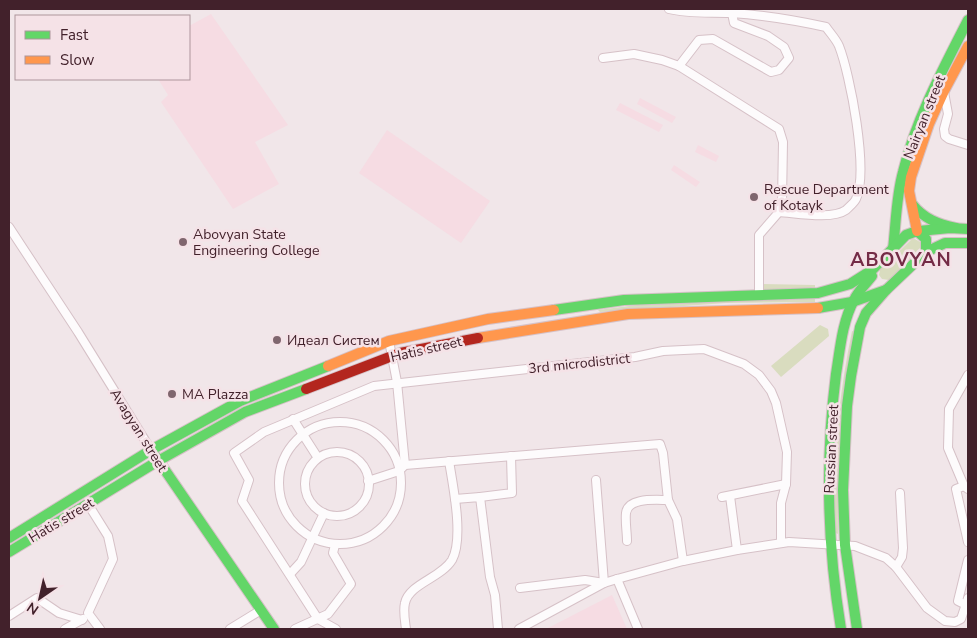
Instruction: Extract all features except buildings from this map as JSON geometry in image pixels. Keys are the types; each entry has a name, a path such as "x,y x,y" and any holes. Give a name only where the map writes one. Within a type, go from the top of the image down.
{"main road":[{"name":"Nairyan street","path":"893,249 902,175 909,150 935,85 968,20"},
{"name":"Nairyan street","path":"926,252 926,239 918,231 911,203 909,190 911,177 929,124 968,46"},
{"path":"911,203 923,216 935,223 968,229"},
{"path":"887,289 875,282 872,273 906,235 918,231 956,228"},
{"path":"926,252 946,243 968,244"},
{"name":"Russian street","path":"857,629 845,545 843,490 847,406 851,376 860,328 866,313 887,289 926,252"},
{"name":"Hatis street","path":"9,538 151,450 240,400 389,341 488,320 595,303 624,300 818,293 850,284 872,273"},
{"name":"Russian street","path":"841,629 830,545 828,480 833,403 845,325 852,302 872,273"},
{"name":"Hatis street","path":"9,552 158,461 245,412 392,355 491,335 628,314 819,308 852,302 887,289"},
{"name":"Avagyan street","path":"151,450 274,629"}],"street":[{"path":"670,9 681,12 732,13 789,19 826,27 838,44 854,101 862,166 856,200 844,211 826,216 779,212"},
{"path":"678,66 699,40 713,39 771,72 779,70 789,58 784,47 768,36 734,23 732,13"},
{"path":"603,58 634,54 662,60 678,66 779,129 783,142 782,201 779,212 759,235 759,294"},
{"path":"944,91 948,114 944,129 945,136 968,145"},
{"name":"Avagyan street","path":"9,227 78,332 151,450"},
{"path":"389,341 397,382 402,468 400,493 392,515 385,526 363,542 335,545 313,538 294,522 285,509 279,496 277,485 278,472 292,445 303,433 317,426 332,423 346,422 361,425 375,433 387,444 402,468"},
{"name":"3rd microdistrict","path":"290,574 242,501 249,480 234,452 264,432 374,386 635,357 663,351 704,349 744,364 753,370 771,391 776,403 787,452 786,484 781,503 781,543"},
{"path":"968,376 949,409 948,448 966,488 956,488 968,542"},
{"path":"293,419 318,458"},
{"path":"368,481 402,468 450,461 660,444 663,453 668,500 678,519 683,561"},
{"path":"336,452 344,453 360,462 368,481 366,497 359,507 341,516 324,513 314,506 309,500 305,487 306,474 313,462 327,453 336,452"},
{"path":"455,499 512,493 511,456"},
{"path":"406,629 404,605 406,598 411,592 442,572 452,559 458,543 450,461"},
{"path":"596,480 604,583"},
{"path":"738,550 726,497 741,492 786,484"},
{"path":"896,567 902,557 903,548 900,493"},
{"path":"480,497 490,577 495,594 498,629"},
{"path":"627,541 627,508 632,504 646,500 668,500"},
{"path":"65,629 82,620 88,613 112,559 108,536 88,504"},
{"path":"324,513 301,562 290,574 318,619 336,629"},
{"path":"519,629 604,583 683,561 781,543 855,546 886,558 896,567 927,608 945,621 954,622 962,619 968,603 958,601 968,560"},
{"path":"295,629 328,614 351,584 334,553 335,545"},
{"path":"617,579 638,629"},
{"path":"520,588 585,580 604,583"},
{"path":"9,616 38,598 59,613 82,620"},
{"path":"230,629 261,610"},
{"path":"88,613 100,629"}],"shaded area":[{"path":"211,14 288,125 255,142 279,184 233,209 161,102 168,95 159,80 190,80 190,25"},
{"path":"640,98 676,117 672,123 637,104"},
{"path":"620,103 663,125 659,132 616,110"},
{"path":"387,130 490,201 461,243 359,173"},
{"path":"698,145 719,156 716,162 695,152"},
{"path":"674,165 700,182 696,187 671,170"},
{"path":"612,595 627,629 546,629"}],"green space":[{"path":"912,239 920,242 920,248 889,280 882,279 879,275 880,270"},
{"path":"762,284 815,285 815,291 762,291"},
{"path":"815,299 815,302 726,303 600,312 598,310 637,305 725,300"},
{"path":"820,325 828,329 829,336 781,377 771,366"},
{"path":"852,331 855,332 840,432 838,534 836,533 835,507 837,432"}],"traffic: fast":[{"path":"893,249 899,191 915,133 931,95 968,20"},
{"path":"912,204 921,214 943,225 956,228"},
{"path":"919,231 950,228 968,229"},
{"path":"554,310 624,300 818,293 850,284 872,270 906,235 917,231"},
{"path":"857,629 845,545 843,490 847,406 851,376 860,327 866,313 886,290 926,252 926,239 917,231"},
{"path":"926,252 945,243 968,243"},
{"path":"841,629 830,534 829,470 832,406 840,346 847,317 856,297 872,276"},
{"path":"818,308 852,302 886,290"},
{"path":"9,538 151,450 240,401 328,366"},
{"path":"9,552 158,461 245,412 306,389"},
{"path":"156,457 274,629"}],"traffic: slow":[{"path":"917,231 909,191 911,177 929,124 968,46"},
{"path":"478,338 628,314 818,308"},
{"path":"328,366 389,341 488,319 554,310"}],"traffic: jam":[{"path":"306,389 400,353 478,338"}],"place":[{"name":"Rescue Department of Kotayk","path":"754,197"},
{"name":"Abovyan State Engineering College","path":"183,242"},
{"name":"Идеал Систем","path":"277,340"},
{"name":"MA Plazza","path":"172,394"}],"district":[{"name":"ABOVYAN","path":"901,259"}]}
